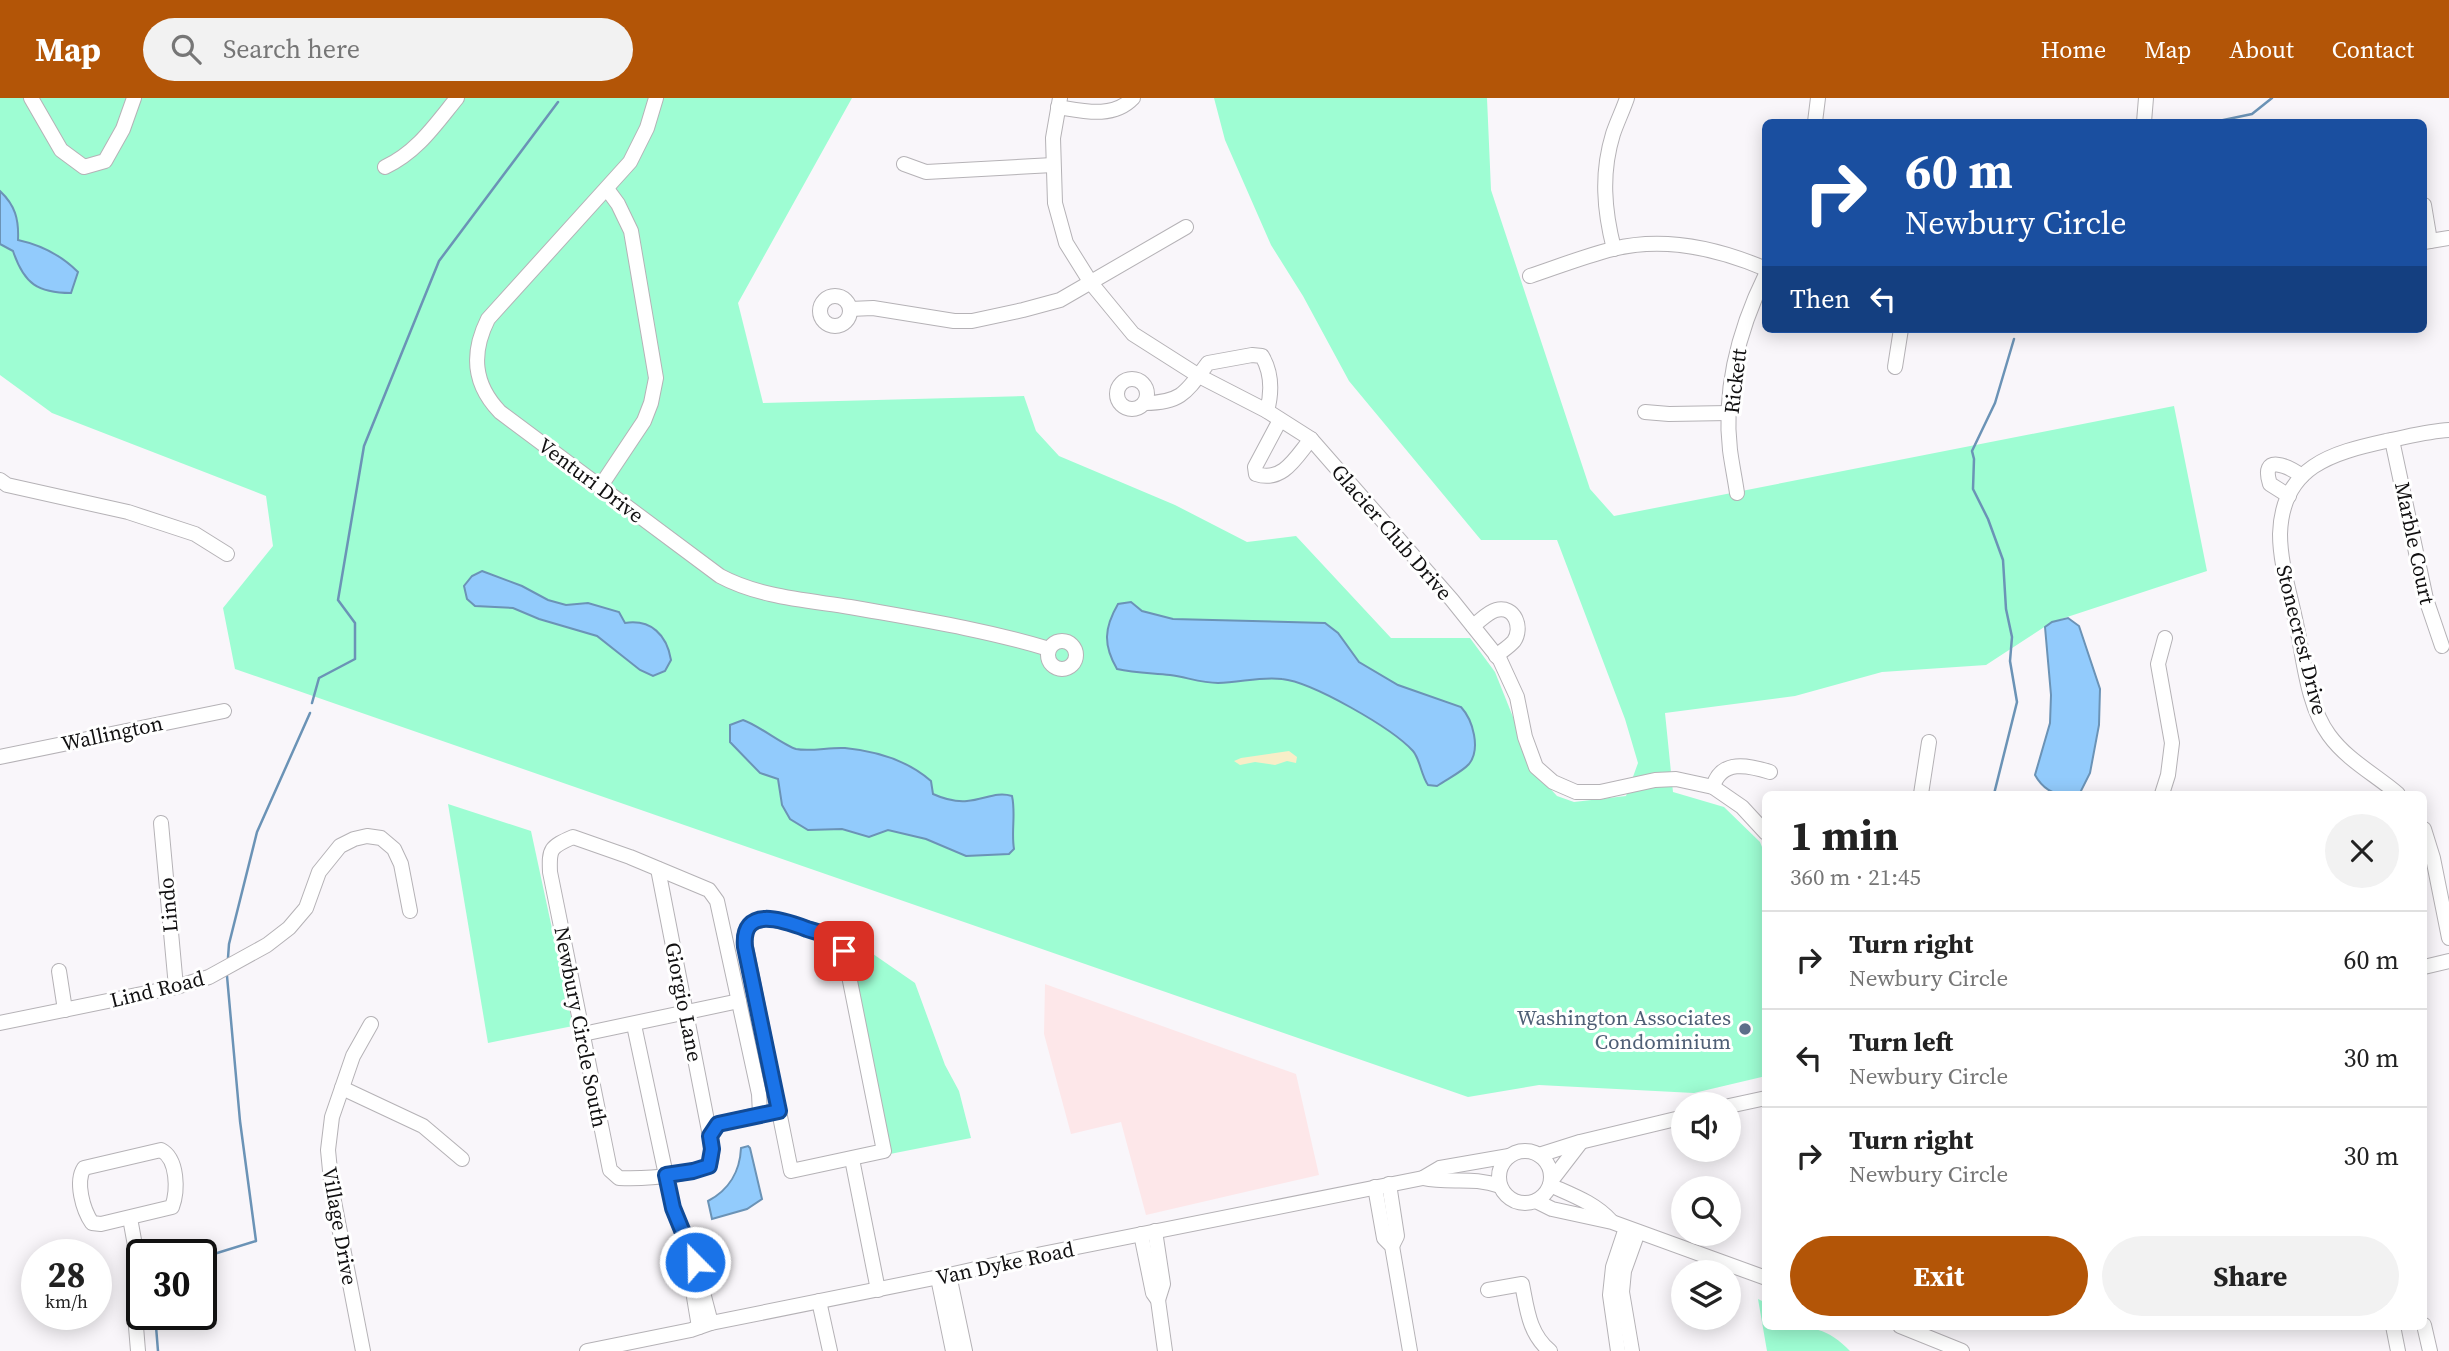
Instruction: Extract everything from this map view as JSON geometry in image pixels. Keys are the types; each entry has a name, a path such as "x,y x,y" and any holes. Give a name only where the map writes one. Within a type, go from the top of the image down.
{"street":[{"path":"31,98 61,150 84,167 104,161 123,130 134,98"},
{"path":"385,167 401,160 419,144 457,98"},
{"name":"Venturi Drive","path":"656,98 639,147 630,162 488,319 476,355 479,381 491,402 500,412 600,487 720,576 734,583 773,595 983,630 1049,649"},
{"name":"Glacier Club Drive","path":"1133,98 1112,112 1089,112 1059,103 1053,164 1055,203 1066,243 1091,283 1133,334 1199,376 1274,415 1311,439 1496,656 1517,697 1525,737 1536,768 1553,782 1576,792 1600,792 1676,779 1713,787 1742,807 1762,829"},
{"path":"1614,249 1607,222 1604,186 1613,134 1627,98"},
{"path":"1815,119 1818,98"},
{"path":"2144,119 2146,98"},
{"path":"904,164 926,172 1053,164"},
{"path":"600,487 644,421 656,378 631,231 618,204 607,189"},
{"path":"850,309 873,308 954,321 972,321 1060,300 1186,227"},
{"path":"2427,241 2449,238"},
{"path":"1530,276 1614,249 1652,244 1681,244 1717,251 1762,269"},
{"name":"Rickett","path":"1737,493 1730,449 1732,372 1751,305 1762,280"},
{"path":"1895,367 1900,333"},
{"path":"1145,403 1165,403 1177,399 1186,393 1208,363 1252,355 1262,356 1267,364 1271,383 1274,415 1255,467 1256,474 1265,477 1277,475 1286,469 1311,439"},
{"path":"1645,412 1729,413"},
{"name":"Stonecrest Drive","path":"2394,791 2338,746 2315,709 2282,554 2282,519 2289,496 2302,476 2316,464 2338,452 2449,430"},
{"name":"Marble Court","path":"2392,440 2426,599 2442,646"},
{"path":"2289,496 2270,484 2270,469 2283,464 2302,476"},
{"path":"0,480 7,485 128,512 195,534 227,554"},
{"path":"1473,626 1494,610 1510,611 1519,630 1513,642 1496,656"},
{"path":"2165,638 2158,664 2172,743 2166,791"},
{"name":"Wallington","path":"0,757 224,711"},
{"path":"1920,791 1928,742"},
{"path":"1713,787 1716,777 1726,769 1751,766 1770,772"},
{"name":"Lindo","path":"161,823 176,986"},
{"name":"Lind Road","path":"1,1020 65,1010 209,977 267,945 289,928 306,908 319,872 340,846 354,839 367,836 382,838 394,849 401,864 410,911"},
{"name":"Newbury Circle South","path":"658,869 573,838 554,846 550,853 550,873 610,1170 619,1178 666,1175 709,1166 712,1149 710,1136"},
{"path":"2427,839 2449,938"},
{"path":"658,869 709,890 717,901 759,1094 760,1114"},
{"name":"Giorgio Lane","path":"658,869 710,1136"},
{"path":"765,919 780,919 805,928 839,942 844,951 884,1151 791,1171 779,1111 744,937 752,922 765,919"},
{"path":"2427,966 2449,961"},
{"path":"59,971 65,1010"},
{"path":"583,1034 739,1001"},
{"name":"Village Drive","path":"363,1351 332,1191 328,1150 332,1117 353,1056 371,1024"},
{"path":"634,1025 673,1208 695,1262 691,1279 705,1325"},
{"path":"342,1088 423,1126 461,1159"},
{"path":"1741,1103 1762,1099"},
{"path":"710,1136 718,1124 779,1111"},
{"path":"1539,1155 1582,1141 1671,1119"},
{"path":"1550,1183 1547,1164 1539,1155 1525,1151 1509,1156 1500,1169 1500,1186 1511,1199 1518,1203 1536,1201 1543,1196 1582,1141"},
{"path":"161,1150 168,1154 172,1162 176,1196 172,1207 130,1218 101,1224 92,1223 87,1216 80,1174 84,1168 161,1150"},
{"name":"Van Dyke Road","path":"587,1351 1148,1232 1423,1178 1440,1168 1509,1156"},
{"path":"852,1159 878,1290"},
{"name":"Van Dyke Road","path":"1423,1178 1441,1182 1475,1179 1500,1186"},
{"path":"1550,1183 1590,1203 1626,1227"},
{"path":"1382,1186 1384,1238 1392,1246 1410,1351"},
{"path":"1536,1201 1552,1209 1626,1227 1762,1277"},
{"path":"130,1218 136,1251 134,1302 138,1351"},
{"path":"1618,1351 1610,1295 1613,1267 1626,1227"},
{"path":"1626,1227 1622,1292 1632,1351"},
{"path":"1148,1232 1153,1293 1158,1300 1165,1351"},
{"path":"944,1276 953,1351"},
{"path":"944,1276 965,1351"},
{"path":"1488,1290 1522,1284 1533,1330 1550,1351"},
{"path":"819,1301 830,1351"},
{"path":"1910,1330 1962,1351"},
{"path":"2394,1330 2398,1351"},
{"path":"2425,1330 2430,1351"}],"shaded area":[{"path":"1045,984 1296,1074 1319,1175 1146,1215 1121,1122 1071,1134 1044,1034"}],"green space":[{"path":"0,98 852,98 738,303 763,403 1024,396 1036,431 1059,456 1175,505 1247,542 1296,536 1391,638 1470,638 1495,672 1535,772 1557,796 1574,802 1626,796 1638,763 1625,719 1557,540 1481,540 1349,381 1303,296 1271,245 1225,140 1214,98 1487,98 1491,190 1590,489 1614,516 2174,406 2207,571 2052,622 1986,665 1882,672 1795,696 1665,713 1673,792 1724,807 1762,847 1762,1077 1698,1092 1539,1085 1468,1097 235,669 223,608 273,546 266,496 52,413 0,375"},
{"path":"448,804 531,831 573,1026 488,1043"},
{"path":"847,936 915,983 945,1065 959,1091 971,1138 890,1154"},
{"path":"1758,1299 1762,1301 1762,1322"},
{"path":"1763,1330 1818,1330 1831,1335 1850,1351 1767,1351"}],"sand":[{"path":"1289,751 1297,757 1296,763 1287,761 1275,765 1255,762 1240,765 1234,761 1241,758"}],"water":[{"path":"0,191 15,213 18,240 50,252 78,272 71,293 50,291 34,284 27,279 13,251 0,244"},
{"path":"482,571 522,586 548,600 566,605 588,603 619,612 625,623 650,626 662,636 671,660 665,671 653,676 640,670 597,636 539,619 513,608 475,606 467,599 464,586 472,576"},
{"path":"1131,602 1142,611 1173,619 1325,623 1338,633 1359,662 1398,685 1461,707 1469,719 1474,735 1473,758 1462,770 1437,786 1428,785 1415,754 1403,741 1351,708 1312,688 1282,679 1212,683 1117,669 1107,644 1108,629 1118,604"},
{"path":"2068,618 2079,626 2100,689 2099,725 2090,773 2081,791 2050,791 2035,775 2050,723 2051,695 2045,627 2052,622"},
{"path":"743,720 796,749 845,748 891,758 922,774 931,781 933,794 945,799 963,801 995,795 1012,796 1014,849 1009,854 966,856 926,839 888,830 869,837 842,829 808,830 790,819 782,805 778,779 760,773 730,742 730,725"},
{"path":"748,1146 762,1199 747,1209 712,1219 708,1201 732,1179 741,1148"}],"waterway":[{"path":"2228,119 2252,114 2272,98"},
{"path":"312,703 319,678 355,659 355,623 338,600 364,446 439,261 558,102"},
{"path":"1995,791 2017,702 2010,661 2012,637 2006,609 2003,560 1988,519 1973,489 1972,451 1995,403 2014,339"},
{"path":"228,958 229,944 257,832 310,713"},
{"path":"217,1253 256,1241 240,1121 227,976"},
{"path":"156,1330 158,1351"}],"place":[{"name":"Washington Associates Condominium","path":"1745,1029"}],"route":[{"path":"695,1262 673,1208 666,1175 709,1166 712,1160 710,1136 718,1124 779,1111 745,947 746,930 752,922 780,919 830,937 839,942 844,951"}]}
